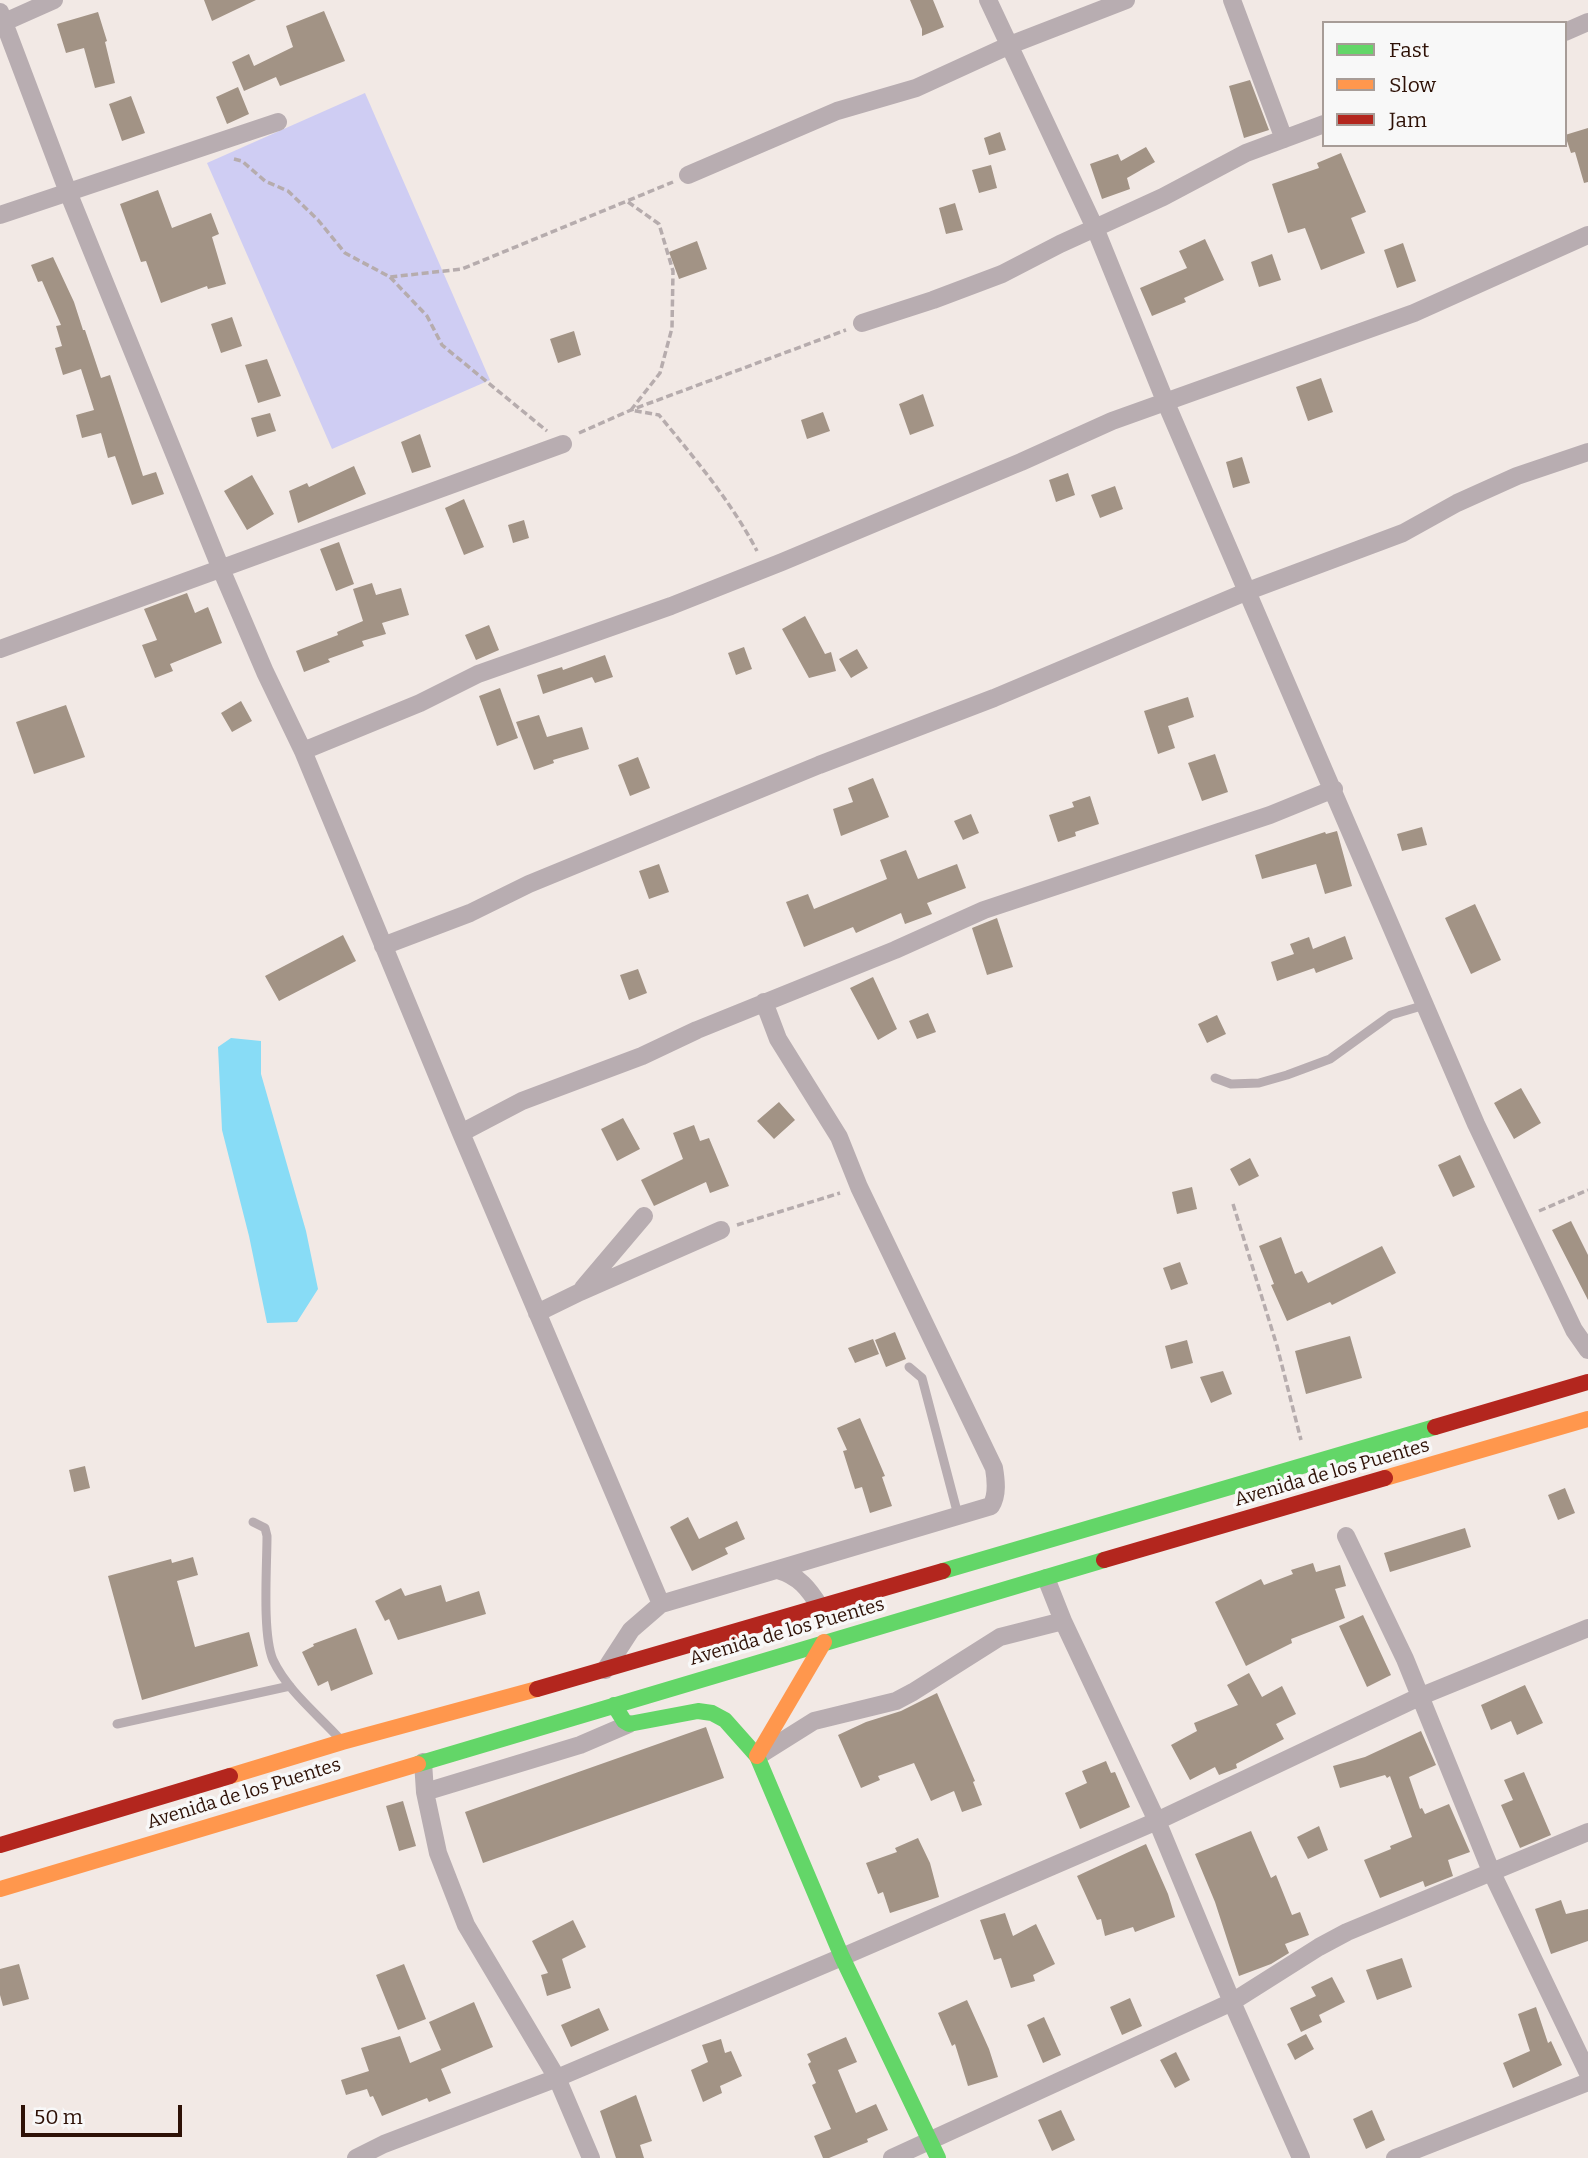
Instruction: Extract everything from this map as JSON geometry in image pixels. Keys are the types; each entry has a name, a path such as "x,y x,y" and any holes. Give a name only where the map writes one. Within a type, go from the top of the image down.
{"main road":[{"name":"Avenida de los Puentes","path":"0,1845 342,1742 605,1670 1588,1382"},
{"name":"Avenida de los Puentes","path":"0,1889 824,1642 1588,1419"},
{"path":"757,1756 781,1721 797,1685 824,1642"},
{"path":"614,1705 629,1724 698,1711 712,1713 725,1720 757,1756 842,1957 934,2150"}],"street":[{"path":"54,0 1,20 221,569 265,672 303,751 461,1133 661,1604"},
{"path":"988,0 1095,228 1166,403 1476,1124 1574,1330 1588,1350"},
{"path":"688,175 837,111 916,88 1010,46 1126,0"},
{"path":"1232,0 1284,139"},
{"path":"1567,31 1588,22"},
{"path":"0,215 278,122"},
{"path":"862,323 1002,274 1163,197 1246,153 1322,125"},
{"path":"303,751 420,703 478,674 671,606 767,568 1112,421 1414,313 1588,235"},
{"path":"0,649 563,444"},
{"path":"383,946 470,913 529,884 819,765 994,698 1248,591 1404,533 1457,503 1517,476 1588,452"},
{"path":"461,1133 522,1101 642,1056 984,910 1270,815 1334,789"},
{"path":"605,1670 631,1630 661,1604 991,1506 996,1490 993,1468 859,1187 839,1137 778,1039 764,1002"},
{"path":"580,1292 644,1216"},
{"path":"537,1313 721,1230"},
{"path":"1346,1536 1405,1659 1491,1871 1588,2073"},
{"path":"778,1570 792,1574 810,1590 820,1607"},
{"path":"1046,1578 1063,1621 1157,1821 1232,2002 1301,2158"},
{"path":"757,1756 814,1721 896,1701 1000,1637 1063,1621"},
{"path":"356,2158 384,2144 557,2078 842,1957 1157,1821 1419,1697 1588,1628"},
{"path":"425,1792 580,1745 629,1724"},
{"path":"422,1762 425,1792 438,1853 466,1925 557,2078 591,2158"},
{"path":"892,2158 934,2150 1232,2002 1347,1932 1588,1832"},
{"path":"1395,2158 1588,2082"}],"lane":[{"path":"1215,1078 1231,1084 1259,1083 1287,1075 1330,1059 1391,1015 1425,1004"},
{"path":"909,1367 922,1378 958,1515"},
{"path":"253,1521 265,1528 267,1536 267,1626 273,1659 290,1686 342,1742"},
{"path":"117,1724 290,1686"}],"path":[{"path":"232,158 242,161 264,181 288,191 318,220 345,253 390,277 427,316 442,345 547,431"},
{"path":"390,277 462,269 688,175"},
{"path":"628,202 659,224 673,271 672,328 660,373 631,410"},
{"path":"563,444 574,435 631,410 835,336 862,323"},
{"path":"631,410 659,415 741,520 767,568"},
{"path":"721,1230 859,1187"},
{"path":"1520,1219 1588,1190"},
{"path":"1233,1204 1277,1346 1308,1464"}],"shaded area":[{"path":"365,93 490,380 332,449 207,163"},
{"path":"231,1038 261,1041 261,1074 306,1231 318,1289 297,1322 267,1323 249,1236 222,1130 218,1047"}],"building":[{"path":"204,0 256,0 212,21"},
{"path":"910,0 933,0 944,27 922,36 922,29"},
{"path":"324,11 345,61 280,86 276,77 244,91 232,62 249,54 254,66 293,47 286,26"},
{"path":"98,12 115,83 95,88 84,48 66,53 57,24"},
{"path":"1250,80 1269,130 1244,138 1229,86"},
{"path":"238,87 249,114 227,124 216,97"},
{"path":"131,96 145,133 122,141 109,104"},
{"path":"1588,128 1588,182 1584,183 1575,152 1571,153 1567,134"},
{"path":"1000,132 1006,150 989,155 984,138"},
{"path":"1146,147 1155,162 1127,178 1130,189 1102,199 1090,164 1118,154 1121,161"},
{"path":"1341,153 1366,212 1351,218 1365,253 1321,270 1305,228 1288,233 1272,184 1319,168 1317,163"},
{"path":"991,165 997,188 979,193 972,170"},
{"path":"158,190 172,228 211,213 219,234 212,237 226,284 208,289 207,286 161,303 146,261 141,262 120,204"},
{"path":"955,203 963,230 946,234 939,208"},
{"path":"1205,239 1224,280 1184,298 1186,302 1152,316 1140,288 1187,268 1179,251"},
{"path":"697,241 707,269 679,279 669,252"},
{"path":"1403,243 1416,281 1397,288 1384,250"},
{"path":"1272,254 1281,280 1259,287 1251,262"},
{"path":"53,257 74,302 101,378 110,375 143,476 156,472 164,494 132,505 115,456 108,458 101,433 82,438 76,415 94,410 81,369 63,375 55,348 62,346 56,326 61,325 42,281 38,282 31,265"},
{"path":"232,317 242,346 221,353 211,324"},
{"path":"574,331 581,355 558,363 550,339"},
{"path":"267,359 281,396 258,403 245,365"},
{"path":"1321,378 1333,412 1308,421 1296,387"},
{"path":"923,394 934,426 910,435 899,404"},
{"path":"823,412 830,431 807,439 801,420"},
{"path":"270,413 276,431 257,437 251,418"},
{"path":"420,434 431,467 412,473 401,442"},
{"path":"1242,457 1250,483 1233,488 1226,462"},
{"path":"354,466 366,494 298,523 289,491 307,483 309,487"},
{"path":"1068,473 1075,495 1056,502 1049,480"},
{"path":"252,475 274,514 247,530 224,491"},
{"path":"1115,486 1123,509 1100,518 1091,495"},
{"path":"464,499 484,547 464,555 445,508"},
{"path":"524,520 529,538 513,543 508,525"},
{"path":"339,542 354,584 336,591 320,549"},
{"path":"372,583 376,595 401,588 409,615 382,623 386,634 362,641 364,646 328,659 330,662 304,672 296,651 338,635 337,632 363,621 353,589"},
{"path":"187,593 195,613 208,607 222,643 170,664 173,671 155,678 142,645 157,640 144,609"},
{"path":"805,616 825,654 831,652 836,671 809,678 782,629"},
{"path":"489,625 499,650 476,660 465,635"},
{"path":"744,647 752,669 736,675 728,653"},
{"path":"857,649 868,668 851,678 839,659"},
{"path":"605,655 613,677 595,683 592,677 543,694 537,675 562,667 563,670"},
{"path":"500,688 518,738 497,746 479,696"},
{"path":"1188,697 1194,717 1168,726 1175,748 1158,754 1144,711"},
{"path":"241,701 252,721 232,732 221,713"},
{"path":"66,705 85,757 34,774 16,722"},
{"path":"539,715 547,737 582,727 589,749 553,760 554,763 534,770 516,722"},
{"path":"1215,754 1228,792 1202,801 1188,763"},
{"path":"638,757 650,788 630,796 618,765"},
{"path":"873,778 889,817 841,836 833,809 853,802 848,788"},
{"path":"1090,796 1099,824 1075,832 1076,836 1058,842 1049,815 1074,807 1072,802"},
{"path":"971,814 979,833 963,840 954,821"},
{"path":"1422,827 1427,845 1402,851 1397,834"},
{"path":"1337,831 1352,886 1325,894 1316,864 1262,879 1255,855 1325,832"},
{"path":"906,850 918,879 957,864 966,888 927,903 932,914 905,924 901,913 856,933 853,927 804,947 786,902 808,894 814,909 887,879 880,860"},
{"path":"659,864 669,892 649,899 639,871"},
{"path":"1475,904 1501,960 1471,974 1445,918"},
{"path":"997,918 1013,967 987,975 972,928"},
{"path":"343,935 356,961 279,1001 265,976"},
{"path":"1345,936 1353,959 1316,973 1314,968 1277,981 1271,962 1294,954 1290,944 1309,937 1313,949"},
{"path":"638,969 647,993 629,1000 620,975"},
{"path":"873,977 897,1029 878,1040 850,988"},
{"path":"928,1013 936,1032 917,1039 909,1021"},
{"path":"1217,1015 1226,1034 1207,1043 1198,1024"},
{"path":"1521,1088 1541,1123 1514,1139 1494,1103"},
{"path":"779,1102 795,1120 774,1139 757,1121"},
{"path":"623,1118 640,1149 617,1161 601,1129"},
{"path":"694,1125 700,1141 709,1138 729,1186 710,1193 706,1182 654,1206 641,1180 683,1159 673,1133"},
{"path":"1460,1155 1475,1187 1453,1197 1438,1165"},
{"path":"1250,1158 1259,1176 1239,1186 1230,1169"},
{"path":"1192,1187 1197,1209 1177,1214 1172,1192"},
{"path":"1571,1221 1588,1255 1588,1300 1552,1230"},
{"path":"1281,1237 1295,1274 1302,1271 1308,1283 1382,1246 1396,1273 1332,1305 1330,1302 1287,1321 1271,1285 1274,1284 1259,1246"},
{"path":"1180,1262 1188,1284 1171,1290 1163,1268"},
{"path":"895,1332 906,1359 886,1367 875,1340"},
{"path":"1350,1336 1362,1378 1306,1394 1295,1351"},
{"path":"873,1339 879,1354 855,1363 848,1348"},
{"path":"1187,1340 1193,1363 1171,1369 1165,1346"},
{"path":"1223,1371 1232,1394 1211,1403 1200,1377"},
{"path":"860,1418 885,1476 882,1477 892,1506 870,1513 862,1487 855,1489 843,1451 847,1450 837,1428"},
{"path":"85,1466 90,1488 74,1492 69,1470"},
{"path":"1565,1488 1575,1513 1558,1520 1548,1495"},
{"path":"688,1517 699,1539 737,1521 745,1539 725,1548 728,1554 692,1571 670,1527"},
{"path":"1465,1528 1471,1547 1390,1572 1384,1553"},
{"path":"193,1557 198,1575 177,1581 195,1647 249,1632 258,1666 142,1700 108,1576 171,1559 172,1563"},
{"path":"1313,1563 1316,1572 1340,1565 1346,1586 1335,1589 1345,1618 1291,1639 1292,1643 1246,1666 1215,1602 1261,1579 1264,1585 1293,1574 1291,1570"},
{"path":"441,1585 446,1602 479,1591 486,1614 398,1640 389,1619 385,1621 375,1601 401,1588 405,1596"},
{"path":"1363,1615 1391,1675 1367,1687 1339,1626"},
{"path":"356,1628 373,1674 331,1691 328,1681 318,1686 302,1652 314,1646 313,1644"},
{"path":"1249,1673 1262,1697 1282,1686 1296,1714 1276,1724 1284,1739 1236,1764 1237,1768 1219,1775 1215,1767 1190,1780 1171,1745 1197,1731 1194,1723 1238,1705 1227,1685"},
{"path":"1525,1685 1543,1723 1517,1735 1511,1721 1491,1730 1481,1705"},
{"path":"937,1693 975,1781 973,1782 982,1805 962,1812 954,1791 931,1801 914,1763 878,1776 880,1780 861,1788 838,1735 866,1722 901,1711"},
{"path":"706,1727 724,1778 483,1863 465,1812"},
{"path":"1421,1731 1436,1765 1409,1777 1420,1809 1422,1808 1425,1814 1449,1804 1470,1852 1448,1860 1453,1876 1425,1887 1423,1881 1380,1898 1364,1860 1412,1837 1390,1776 1387,1778 1385,1775 1340,1788 1333,1766 1365,1757"},
{"path":"1106,1761 1111,1773 1115,1772 1130,1807 1080,1829 1065,1793 1087,1783 1082,1771"},
{"path":"1524,1772 1551,1835 1520,1848 1501,1805 1513,1800 1504,1780"},
{"path":"403,1801 416,1846 399,1851 386,1806"},
{"path":"1319,1826 1328,1850 1308,1859 1297,1837"},
{"path":"1251,1831 1271,1878 1276,1875 1292,1915 1300,1912 1309,1935 1285,1944 1289,1953 1271,1964 1239,1976 1215,1902 1195,1854"},
{"path":"918,1838 930,1863 939,1897 890,1913 883,1892 878,1894 866,1863 897,1852 895,1848"},
{"path":"1146,1844 1175,1917 1135,1932 1133,1927 1105,1936 1101,1919 1097,1920 1077,1876"},
{"path":"1561,1900 1566,1914 1588,1909 1588,1941 1551,1954 1535,1909"},
{"path":"1005,1913 1013,1936 1036,1924 1055,1964 1033,1975 1035,1981 1011,1988 1001,1958 994,1960 980,1920"},
{"path":"573,1920 586,1947 562,1959 571,1988 547,1996 541,1975 548,1973 532,1941"},
{"path":"1402,1958 1412,1987 1377,2000 1366,1970"},
{"path":"19,1964 29,1999 3,2006 0,1995 0,1969"},
{"path":"404,1964 426,2019 398,2030 376,1975"},
{"path":"1332,1977 1345,2002 1319,2015 1322,2022 1301,2032 1290,2008 1316,1996 1311,1987"},
{"path":"1130,1998 1142,2026 1122,2035 1110,2007"},
{"path":"967,2000 989,2049 998,2077 968,2086 955,2044 952,2046 938,2013"},
{"path":"474,2002 493,2047 441,2069 451,2093 429,2102 427,2098 382,2116 367,2089 346,2095 341,2080 369,2071 361,2048 400,2036 410,2063 441,2050 429,2022"},
{"path":"1536,2007 1548,2043 1551,2041 1562,2065 1513,2088 1503,2063 1530,2051 1518,2014"},
{"path":"599,2008 609,2030 571,2047 561,2025"},
{"path":"1044,2017 1061,2055 1043,2063 1027,2025"},
{"path":"1306,2034 1314,2049 1295,2060 1287,2044"},
{"path":"846,2037 857,2062 838,2070 856,2113 876,2104 888,2130 867,2139 868,2142 823,2158 814,2136 831,2129 812,2085 816,2083 807,2054"},
{"path":"721,2039 725,2053 731,2051 742,2076 720,2086 722,2093 703,2102 691,2070 708,2062 702,2045"},
{"path":"1176,2052 1190,2080 1175,2088 1160,2060"},
{"path":"636,2095 652,2141 640,2145 644,2158 616,2158 600,2111"},
{"path":"1061,2110 1075,2140 1052,2151 1038,2120"},
{"path":"1372,2110 1385,2140 1366,2149 1353,2119"}],"traffic: fast":[{"path":"943,1571 1435,1427"},
{"path":"418,1764 1104,1560"},
{"path":"614,1705 629,1724 698,1711 712,1713 725,1720 757,1756 842,1957 938,2158"}],"traffic: slow":[{"path":"1385,1478 1588,1419"},
{"path":"757,1756 824,1642"},
{"path":"230,1776 342,1742 537,1689"},
{"path":"0,1889 418,1764"}],"traffic: jam":[{"path":"1435,1427 1588,1382"},
{"path":"1104,1560 1385,1478"},
{"path":"537,1689 943,1571"},
{"path":"0,1845 230,1776"}]}
